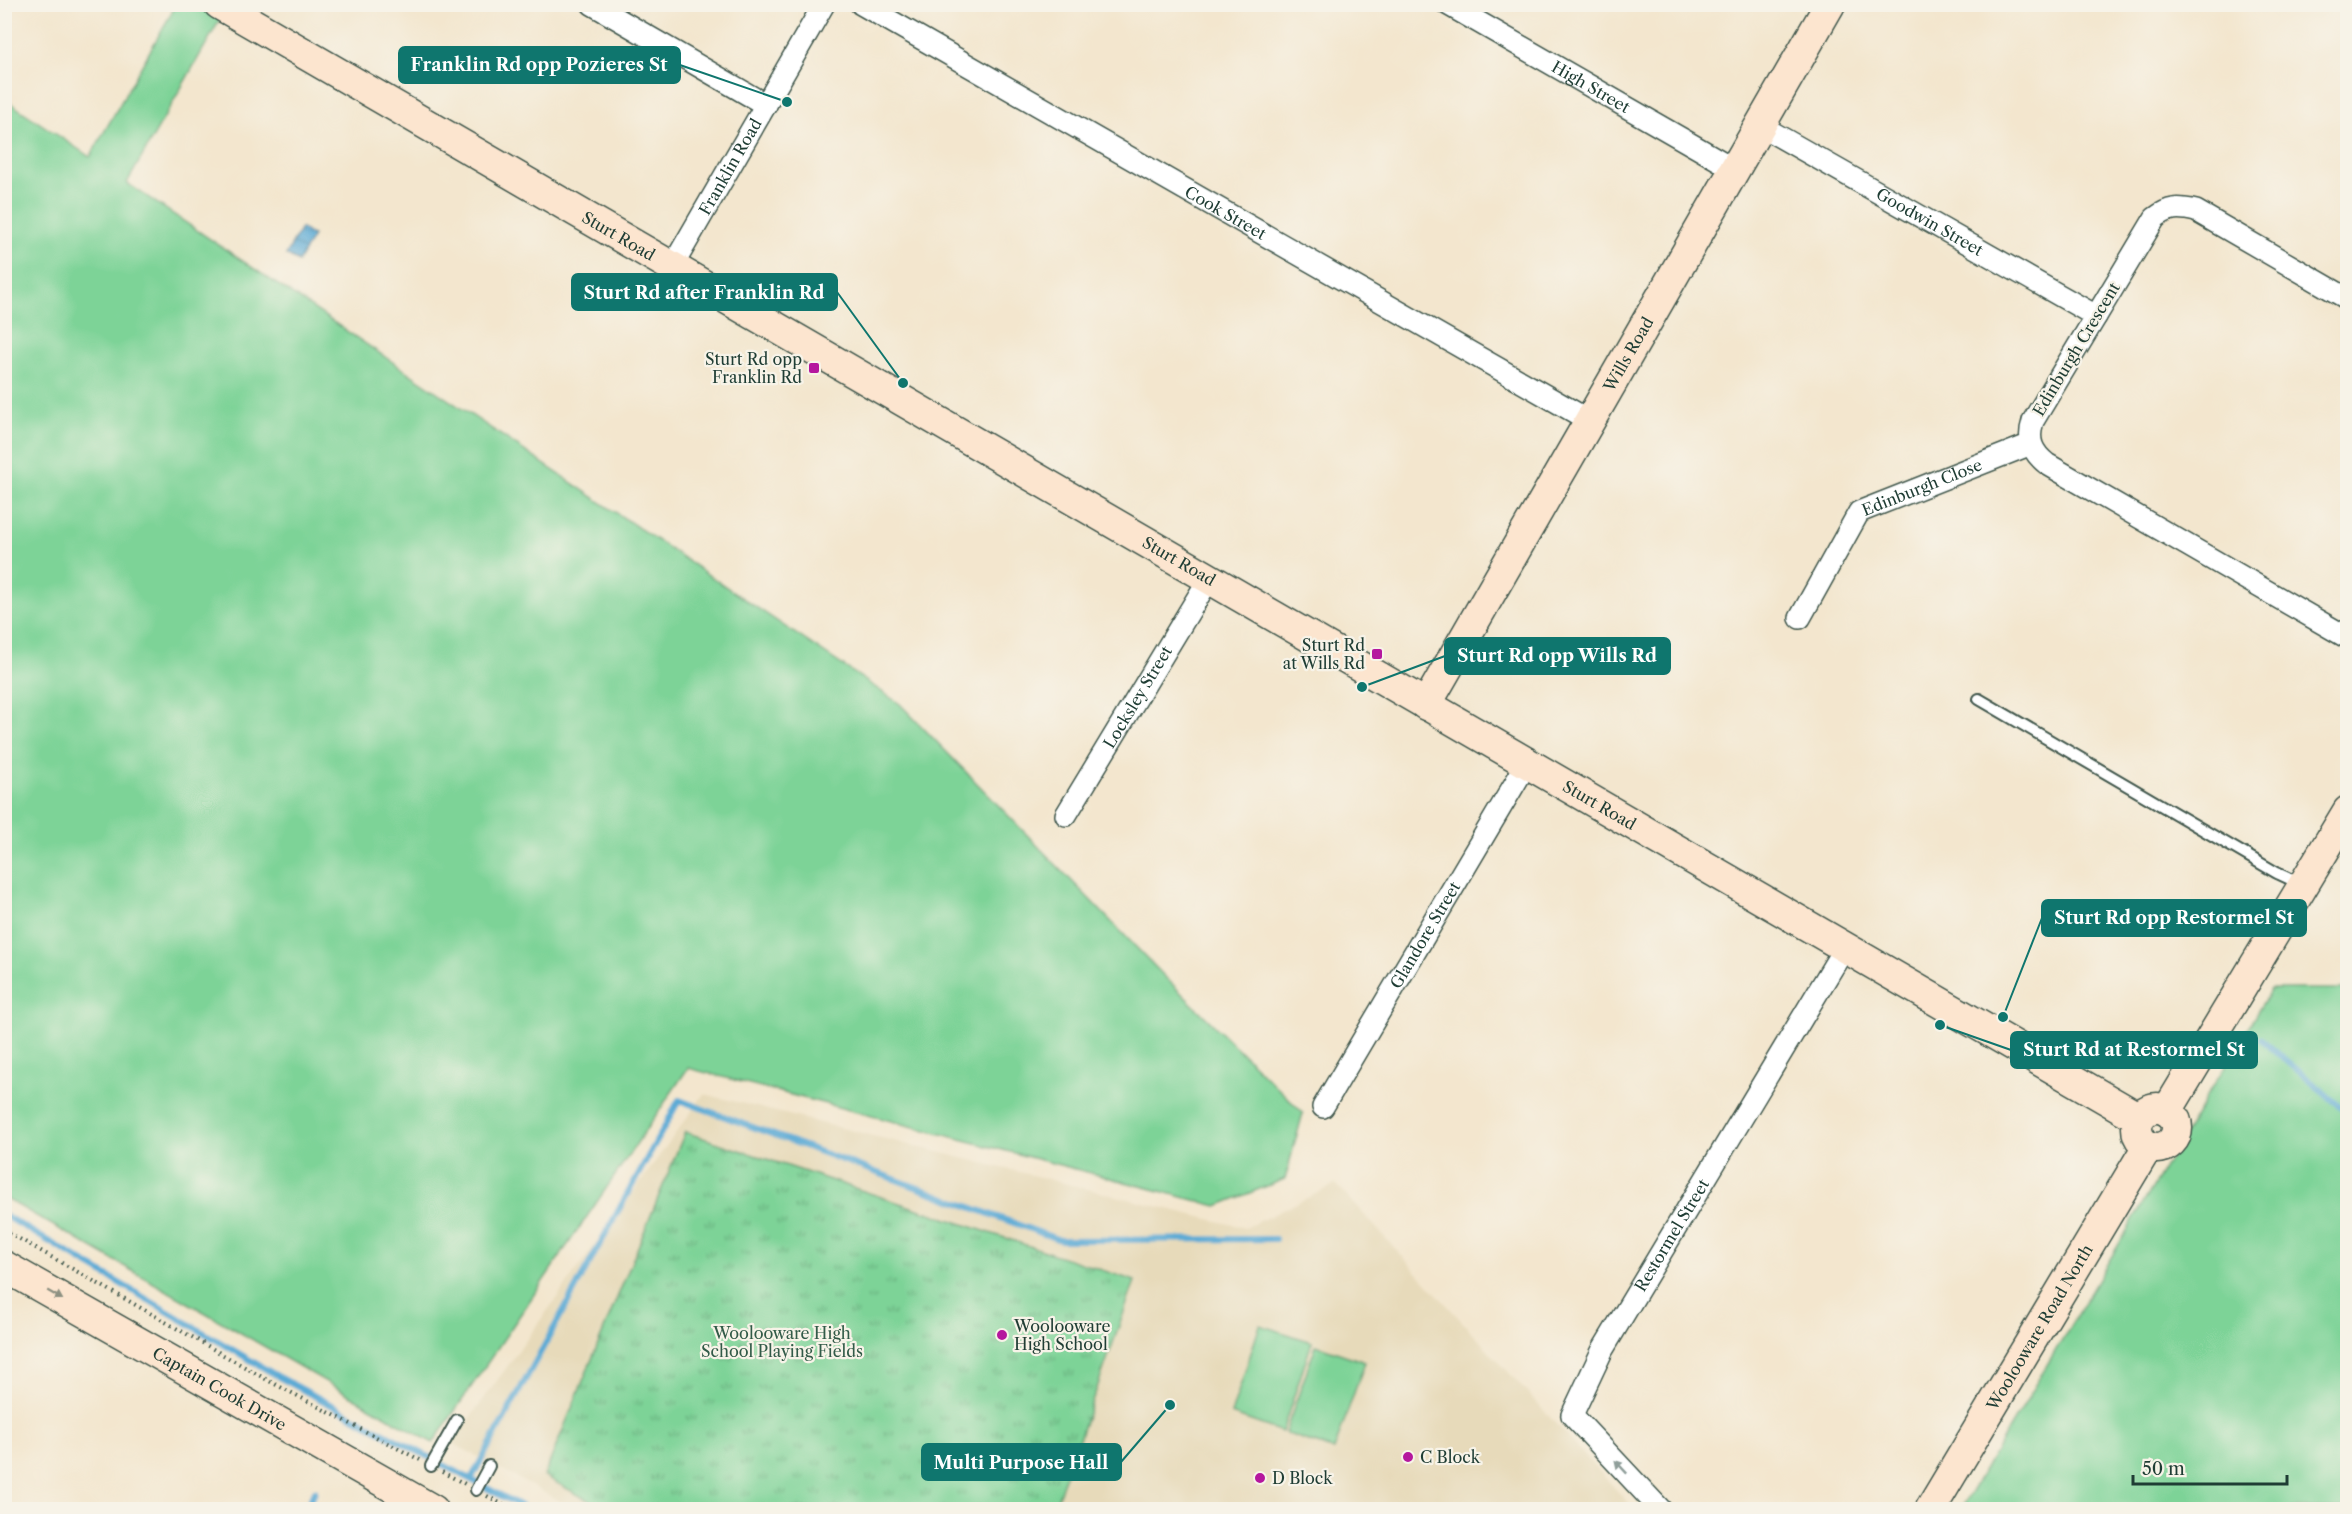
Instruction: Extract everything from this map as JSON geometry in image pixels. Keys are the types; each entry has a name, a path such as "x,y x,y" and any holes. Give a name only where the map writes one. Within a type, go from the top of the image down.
{"street":[{"name":"Sturt Road","path":"219,4 1845,947 2153,1114"},
{"path":"592,4 766,105"},
{"name":"Franklin Road","path":"672,267 825,4"},
{"name":"Cook Street","path":"861,4 1590,421"},
{"name":"High Street","path":"1447,4 1736,170"},
{"name":"Wills Road","path":"1426,705 1830,4"},
{"name":"Goodwin Street","path":"1761,126 2096,316"},
{"name":"Edinburgh Crescent","path":"2031,444 2030,432 2033,421 2155,218 2166,209 2180,207 2196,211 2348,299"},
{"path":"2031,444 2036,455 2047,464 2348,638"},
{"name":"Edinburgh Close","path":"1800,618 1859,512 2031,444"},
{"name":"Locksley Street","path":"1066,815 1209,579"},
{"name":"Glandore Street","path":"1323,1107 1527,763"},
{"path":"2153,1114 2304,885 2348,811"},
{"name":"Restormel Street","path":"1660,1509 1572,1415 1603,1349 1845,947"},
{"name":"Woolooware Road North","path":"1930,1509 2148,1146 2163,1146 2174,1137 2176,1122 2153,1114"},
{"name":"Captain Cook Drive","path":"4,1266 433,1509"},
{"name":"Captain Cook Drive","path":"4,1289 395,1509"}],"lane":[{"path":"1979,699 2267,867 2304,885"},
{"path":"431,1465 457,1420"},
{"path":"477,1490 489,1466"}],"path":[{"path":"4,1230 271,1382 513,1509"}],"shaded area":[{"name":"Woolooware High School","path":"704,1094 1245,1228 1336,1184 1634,1509 574,1509 452,1443"}],"green space":[{"path":"176,5 219,5 226,9 127,183 900,704 1167,979 1303,1113 1285,1179 1217,1206 688,1068 433,1443 5,1198 4,99 90,157"},
{"path":"2271,989 2347,989 2347,1509 1961,1509"},
{"name":"Woolooware High School Playing Fields","path":"685,1132 1135,1281 1054,1509 604,1509 544,1476"},
{"path":"1260,1325 1312,1342 1282,1432 1231,1414"},
{"path":"1316,1345 1365,1362 1334,1450 1285,1433"}],"water":[{"path":"301,228 313,236 298,262 286,255"}],"waterway":[{"path":"2261,1039 2348,1113"},
{"path":"471,1479 679,1100 1060,1240 1275,1239"},
{"path":"4,1215 279,1377 528,1510"},
{"path":"305,1510 315,1491"}],"place":[{"name":"Franklin Rd opp Pozieres St","path":"787,102"},
{"name":"Sturt Rd opp Franklin Rd","path":"814,368"},
{"name":"Sturt Rd after Franklin Rd","path":"903,383"},
{"name":"Sturt Rd at Wills Rd","path":"1377,654"},
{"name":"Sturt Rd opp Wills Rd","path":"1362,687"},
{"name":"Sturt Rd opp Restormel St","path":"2003,1017"},
{"name":"Sturt Rd at Restormel St","path":"1940,1025"},
{"name":"Woolooware High School","path":"1002,1335"},
{"name":"Multi Purpose Hall","path":"1170,1405"},
{"name":"C Block","path":"1408,1457"},
{"name":"D Block","path":"1260,1478"}]}
